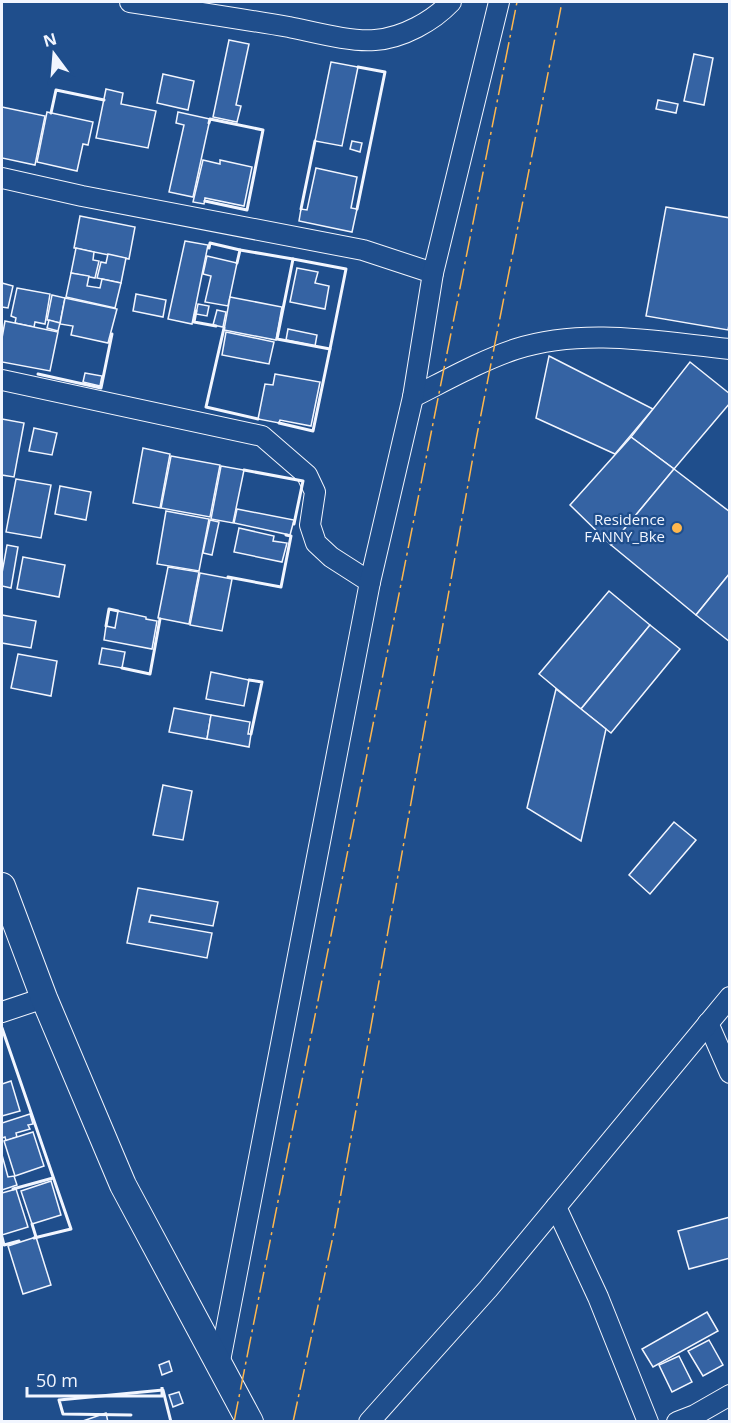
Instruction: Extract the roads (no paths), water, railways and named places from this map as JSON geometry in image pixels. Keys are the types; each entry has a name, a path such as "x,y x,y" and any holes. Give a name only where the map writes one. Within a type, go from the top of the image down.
{"main road":[{"path":"2,886 44,998 123,1185 250,1422"}],"street":[{"path":"130,2 330,35 374,40 393,36 419,26 441,12 451,2"},
{"path":"219,1366 370,582 413,397 433,273 499,2"},
{"path":"2,178 82,196 363,250 433,273"},
{"path":"413,397 516,349 567,338 617,338 729,349"},
{"path":"2,380 262,436 308,475 315,492 310,525 316,543 331,557 370,582"},
{"path":"369,1422 488,1289 729,997"},
{"path":"2,1012 44,998"},
{"path":"708,1023 729,1073"},
{"path":"556,1206 598,1297 648,1422"},
{"path":"677,1422 729,1395"}],"place":[{"name":"Residence FANNY_Bke","path":"677,528"}]}
